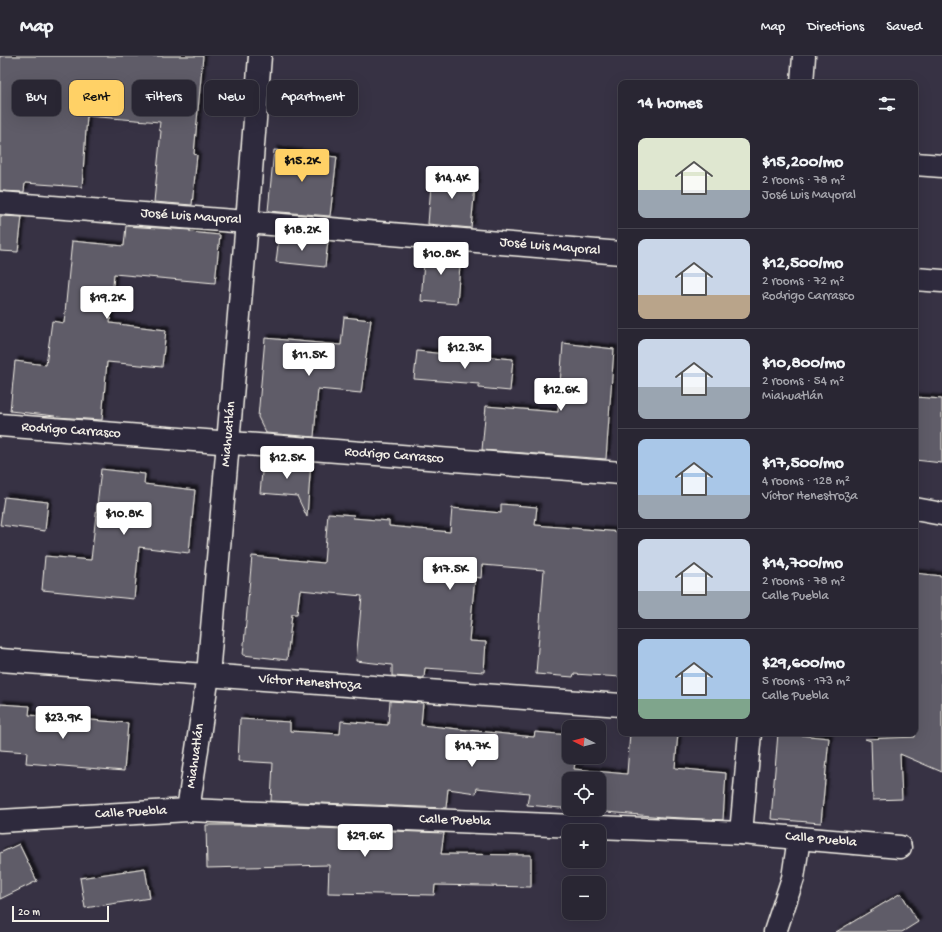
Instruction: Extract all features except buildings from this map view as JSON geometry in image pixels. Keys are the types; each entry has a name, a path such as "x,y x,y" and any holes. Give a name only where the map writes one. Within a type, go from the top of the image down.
{"street":[{"name":"Miahuatlán","path":"188,810 208,676 260,56"},
{"path":"802,80 804,56"},
{"path":"918,164 942,166"},
{"name":"José Luis Mayoral","path":"0,203 618,253"},
{"path":"918,279 942,281"},
{"name":"Rodrigo Carrasco","path":"0,426 618,473"},
{"path":"918,510 942,514"},
{"name":"Víctor Henestroza","path":"0,660 618,705"},
{"path":"741,833 750,736"},
{"name":"Calle Puebla","path":"0,821 188,810 741,833 900,847"},
{"path":"775,932 793,878 799,838"}]}
